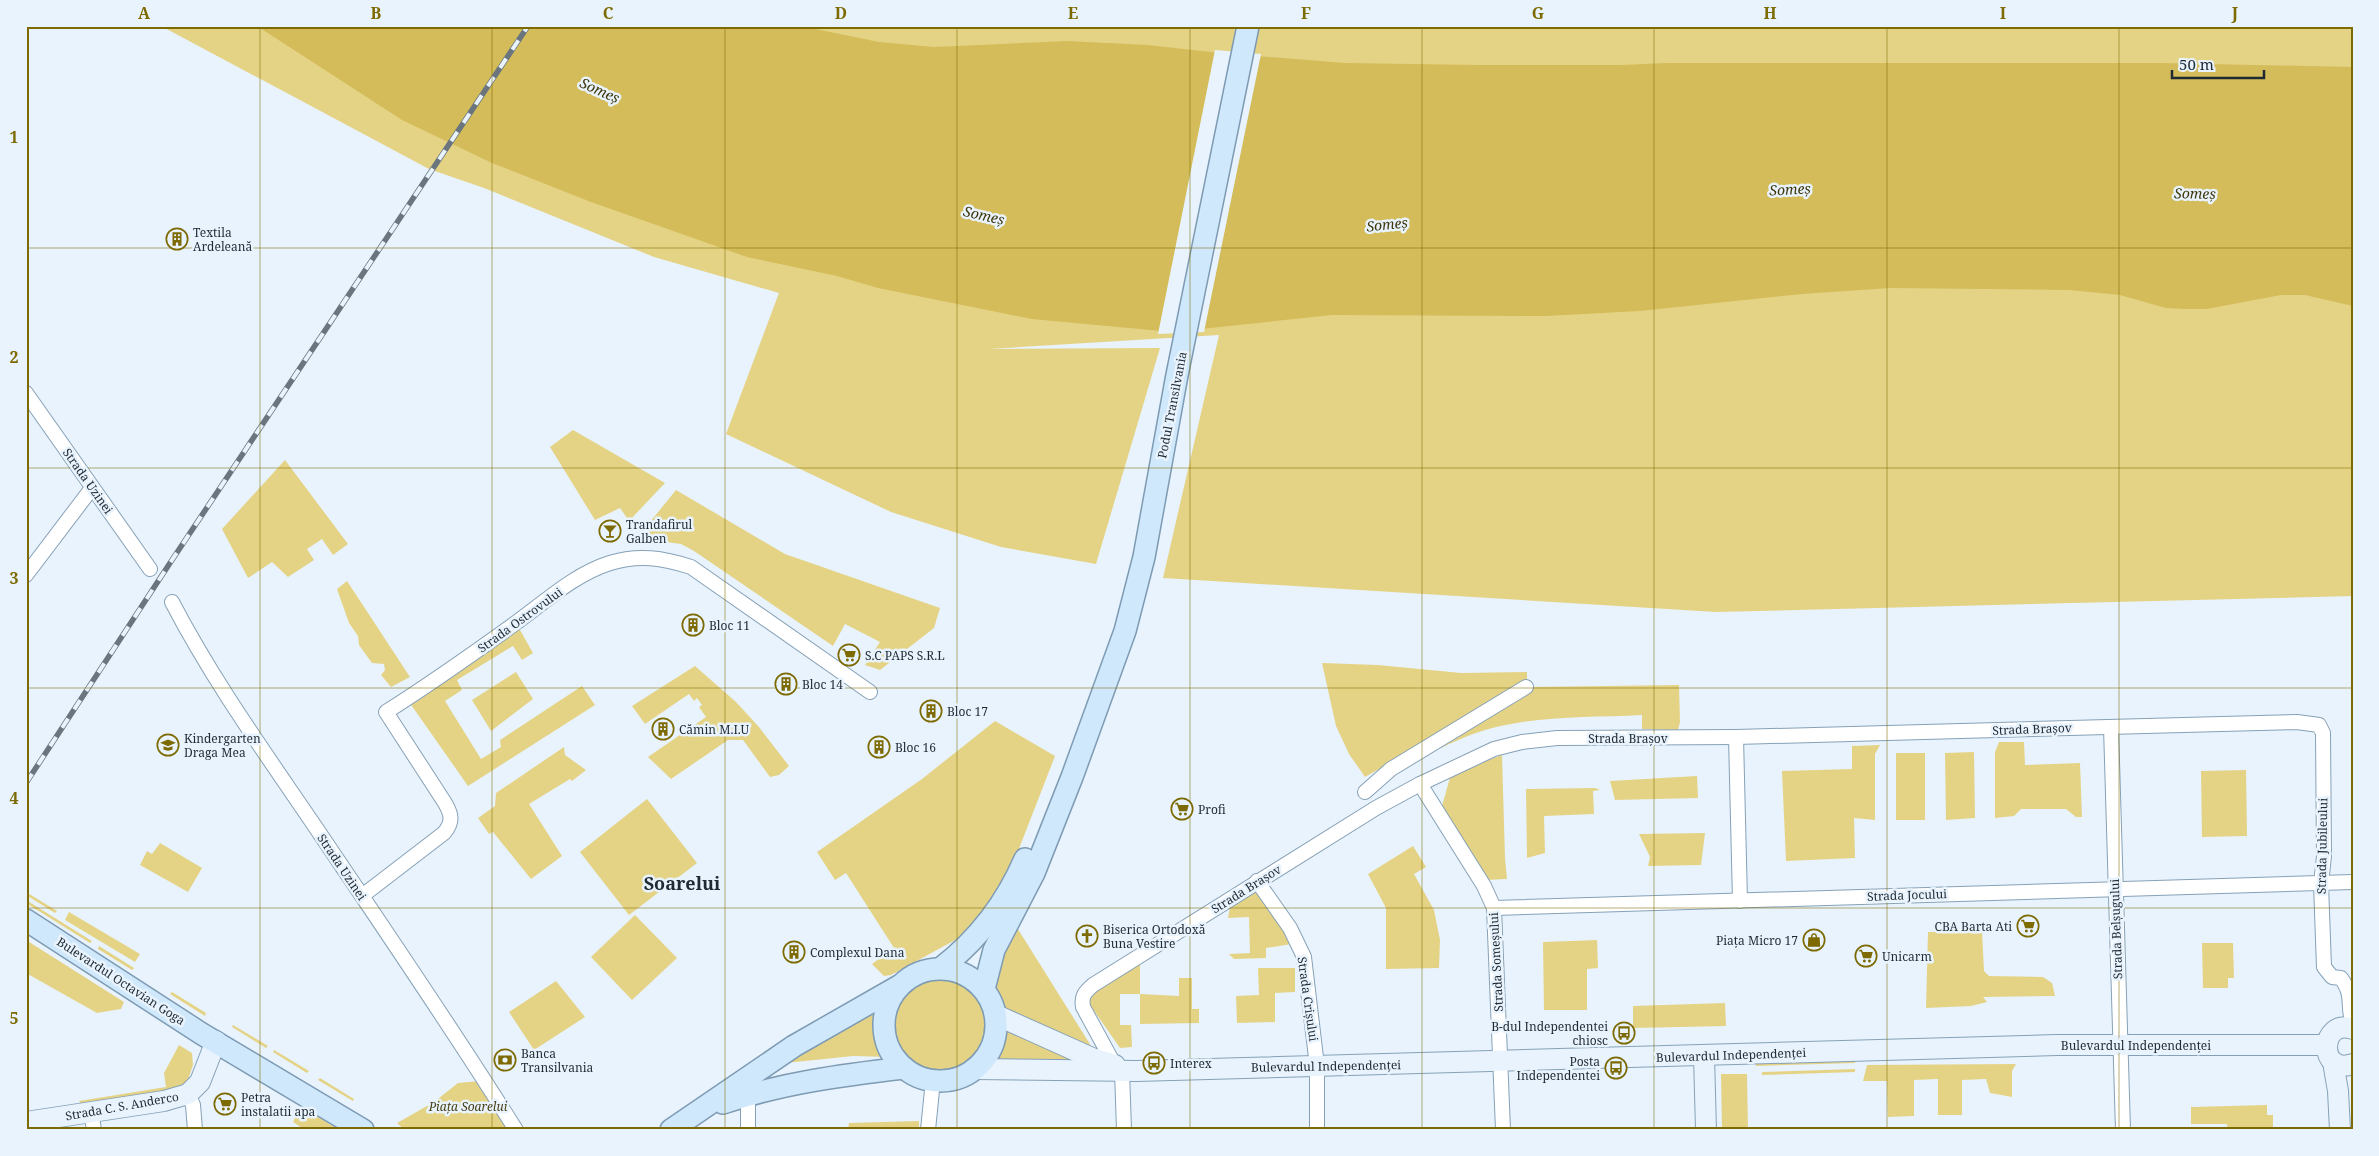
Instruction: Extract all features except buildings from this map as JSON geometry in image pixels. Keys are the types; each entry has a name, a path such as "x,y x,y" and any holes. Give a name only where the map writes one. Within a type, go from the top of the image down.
{"main road":[{"name":"Podul Transilvania","path":"1066,775 1112,630 1131,554 1235,26"},
{"name":"Podul Transilvania","path":"1066,775 1125,631 1144,557 1178,375 1248,26"},
{"path":"941,968 969,946 996,912 1021,868 1066,775"},
{"path":"984,989 994,950 1034,873 1066,775"},
{"name":"Bulevardul Octavian Goga","path":"26,920 216,1041 363,1130"},
{"name":"Bulevardul Independenței","path":"941,968 965,974 984,989 992,1001 996,1015 994,1041 986,1057 974,1069 959,1078 933,1080 913,1074 904,1068 888,1044 884,1024 888,1004 899,986 918,973 941,968"},
{"path":"671,1130 794,1046 899,986"},
{"path":"671,1130 701,1113 748,1094 845,1075 904,1068"}],"street":[{"name":"Strada Uzinei","path":"26,393 150,568"},
{"path":"26,574 92,488"},
{"name":"Strada Ostrovului","path":"362,896 444,833 451,821 451,813 386,712 430,684 578,578 610,563 639,558 664,558 691,567 870,692"},
{"name":"Strada Uzinei","path":"172,602 192,641 238,712 445,1017 516,1130"},
{"path":"1365,792 1391,769 1526,687"},
{"name":"Strada Brașov","path":"1124,1069 1083,1007 1082,1000 1085,993 1093,985 1257,881 1420,784 1494,749 1522,742 1557,738 1736,737 2297,722 2319,725"},
{"name":"Strada Jubileului","path":"2319,725 2323,733 2324,856 2320,884 2324,967 2332,977 2342,978 2350,990 2349,1024"},
{"name":"Strada Belșugului","path":"2111,727 2114,889 2123,1130"},
{"path":"1736,737 1740,901"},
{"name":"Strada Someșului","path":"1420,784 1484,886 1494,908 1503,1130"},
{"name":"Strada Crișului","path":"1257,881 1290,928 1304,957 1317,1066 1317,1130"},
{"name":"Strada Jocului","path":"1494,908 2353,882"},
{"name":"Bulevardul Independenței","path":"996,1015 1092,1058 1124,1069"},
{"path":"2340,1130 2338,1091 2330,1053 2332,1034 2349,1024"},
{"name":"Strada C. S. Anderco","path":"26,1122 93,1121 188,1094 200,1082 216,1041"},
{"name":"Bulevardul Independenței","path":"974,1069 1317,1066 2119,1044 2330,1053 2345,1066 2353,1064"},
{"path":"1704,1056 1706,1130"},
{"path":"1124,1069 1124,1130"},
{"path":"928,1130 933,1080"},
{"path":"188,1094 193,1105 195,1130"},
{"path":"748,1094 748,1130"}],"green space":[{"path":"161,26 2353,26 2353,596 1716,612 1163,578 1219,335 989,349 1160,348 1096,564 1001,547 891,512 726,434 779,293 654,257 484,188 429,169"},
{"path":"573,430 665,483 629,521 620,508 595,520 550,447"},
{"path":"285,460 348,544 333,555 322,539 307,549 314,560 288,577 272,562 248,578 222,529"},
{"path":"676,490 785,554 940,608 934,628 880,670 865,665 880,642 845,624 833,646 694,551 681,544 657,541 645,534 646,527"},
{"path":"347,581 410,677 391,687 381,675 385,670 384,664 372,663 359,645 358,636 349,623 337,589"},
{"path":"516,623 533,653 522,660 513,646 457,680 462,690 445,701 481,759 501,747 500,740 582,686 595,705 468,786 407,699"},
{"path":"1322,663 1378,665 1461,673 1527,672 1527,687 1679,685 1680,722 1678,730 1642,729 1642,715 1535,720 1493,728 1441,748 1473,721 1429,741 1365,777 1349,754 1336,726"},
{"path":"695,666 736,702 759,727 789,766 779,775 770,777 743,740 728,740 671,779 648,757 706,717 699,707 702,705 697,698 694,701 689,694 645,724 632,706"},
{"path":"516,672 533,699 491,731 472,700"},
{"path":"995,721 1055,756 1010,872 970,932 891,975 884,976 872,964 894,948 846,873 835,880 817,852 922,779"},
{"path":"1999,742 2024,742 2025,765 2080,763 2082,817 2076,817 2066,809 2021,809 2014,816 1995,818 1995,752"},
{"path":"1880,745 1875,754 1875,820 1854,818 1855,858 1786,861 1782,771 1852,769 1852,746"},
{"path":"564,747 565,755 586,770 572,781 570,779 529,804 562,856 531,879 493,832 489,834 478,818 495,806 496,793"},
{"path":"1974,752 1975,818 1946,820 1945,753"},
{"path":"1896,753 1925,753 1925,820 1896,820"},
{"path":"1502,755 1507,879 1485,880 1442,806 1451,774"},
{"path":"2246,770 2247,836 2202,837 2201,771"},
{"path":"1697,776 1698,798 1615,800 1610,781"},
{"path":"1595,788 1600,790 1593,791 1594,814 1544,816 1545,853 1527,858 1526,789"},
{"path":"647,799 697,863 629,915 580,852"},
{"path":"1705,833 1701,865 1648,866 1650,857 1639,834"},
{"path":"160,843 202,868 188,892 140,865 147,851 152,854"},
{"path":"1413,846 1426,867 1414,874 1434,910 1440,940 1439,968 1386,969 1386,908 1368,874"},
{"path":"1257,881 1298,943 1266,948 1266,958 1234,959 1229,954 1250,953 1249,917 1228,918 1232,897"},
{"path":"26,892 57,911 55,913 26,895"},
{"path":"26,900 92,941 90,943 26,903"},
{"path":"69,912 140,954 135,962 65,920"},
{"path":"635,915 677,958 632,1000 591,957"},
{"path":"1016,926 1098,1057 997,1010 991,984 994,966"},
{"path":"1982,931 1984,971 1989,976 2043,977 2052,983 2055,996 1983,997 1987,1002 1971,1006 1926,1008 1928,932"},
{"path":"26,940 124,1002 121,1009 97,1013 26,973"},
{"path":"1597,940 1598,968 1587,969 1587,1010 1544,1010 1543,942"},
{"path":"2202,943 2233,943 2234,978 2228,978 2228,988 2203,988"},
{"path":"99,946 134,968 132,970 98,949"},
{"path":"1140,960 1140,994 1120,994 1120,1025 1131,1025 1132,1047 1120,1048 1090,1005 1090,992"},
{"path":"1258,968 1295,968 1295,992 1275,993 1275,1022 1237,1023 1236,996 1259,995"},
{"path":"940,969 961,973 980,985 992,1004 996,1025 992,1046 980,1065 961,1077 940,1081 919,1077 900,1065 888,1046 884,1025 888,1004 900,985 919,973"},
{"path":"1179,978 1192,978 1192,1009 1199,1009 1199,1023 1140,1024 1140,994 1179,996"},
{"path":"556,981 585,1017 534,1050 509,1012"},
{"path":"172,992 206,1013 205,1016 170,994"},
{"path":"1725,1003 1726,1026 1633,1028 1633,1006"},
{"path":"883,1007 882,1036 890,1057 853,1056 776,1064"},
{"path":"998,1019 1116,1067 989,1060 999,1042"},
{"path":"233,1025 268,1046 266,1048 232,1027"},
{"path":"179,1045 192,1053 193,1065 186,1086 173,1093 83,1107 79,1101 166,1087 164,1073"},
{"path":"274,1050 309,1071 307,1073 273,1052"},
{"path":"1855,1060 1855,1063 1756,1066 1756,1063"},
{"path":"2016,1064 2012,1071 2012,1097 1990,1093 1986,1079 1962,1080 1962,1115 1938,1115 1938,1079 1914,1080 1914,1116 1888,1117 1887,1081 1863,1081 1867,1065"},
{"path":"1855,1069 1855,1072 1762,1075 1762,1072"},
{"path":"1721,1074 1747,1074 1748,1130 1722,1130"},
{"path":"320,1078 354,1099 353,1101 318,1080"},
{"name":"Piața Soarelui","path":"480,1081 515,1130 405,1130 397,1123 434,1102 458,1083"},
{"path":"2267,1105 2267,1115 2273,1115 2273,1130 2227,1130 2227,1124 2191,1124 2191,1107"},
{"path":"301,1106 339,1130 305,1130 293,1122"},
{"path":"919,1121 919,1130 848,1130 849,1123"}],"water":[{"name":"Someș","path":"257,26 801,26 879,42 934,47 1067,41 1148,45 1345,63 1622,65 1667,63 2162,63 2353,67 2353,306 2305,295 2281,295 2207,309 2185,309 2166,308 2120,295 2069,290 1890,288 1802,294 1640,311 1546,316 1332,315 1172,332 1032,319 878,288 837,276 747,257 591,202 492,163 402,120"}],"pier":[{"path":"1215,50 1261,54 1204,332 1158,334"}],"railway":[{"path":"26,783 170,563 528,26"}],"place":[{"name":"Textila Ardeleană","path":"177,239"},
{"name":"Trandafirul Galben","path":"610,531"},
{"name":"Bloc 11","path":"693,625"},
{"name":"S.C PAPS S.R.L","path":"849,655"},
{"name":"Bloc 14","path":"786,684"},
{"name":"Bloc 17","path":"931,711"},
{"name":"Cămin M.I.U","path":"663,729"},
{"name":"Kindergarten Draga Mea","path":"168,745"},
{"name":"Bloc 16","path":"879,747"},
{"name":"Profi","path":"1182,809"},
{"name":"CBA Barta Ati","path":"2028,926"},
{"name":"Biserica Ortodoxă Buna Vestire","path":"1087,936"},
{"name":"Piața Micro 17","path":"1814,940"},
{"name":"Complexul Dana","path":"794,952"},
{"name":"Unicarm","path":"1866,956"},
{"name":"B-dul Independentei chiosc","path":"1624,1033"},
{"name":"Banca Transilvania","path":"505,1060"},
{"name":"Interex","path":"1154,1063"},
{"name":"Posta Independentei","path":"1616,1068"},
{"name":"Petra instalatii apa","path":"225,1104"}],"district":[{"name":"Soarelui","path":"682,883"}]}
